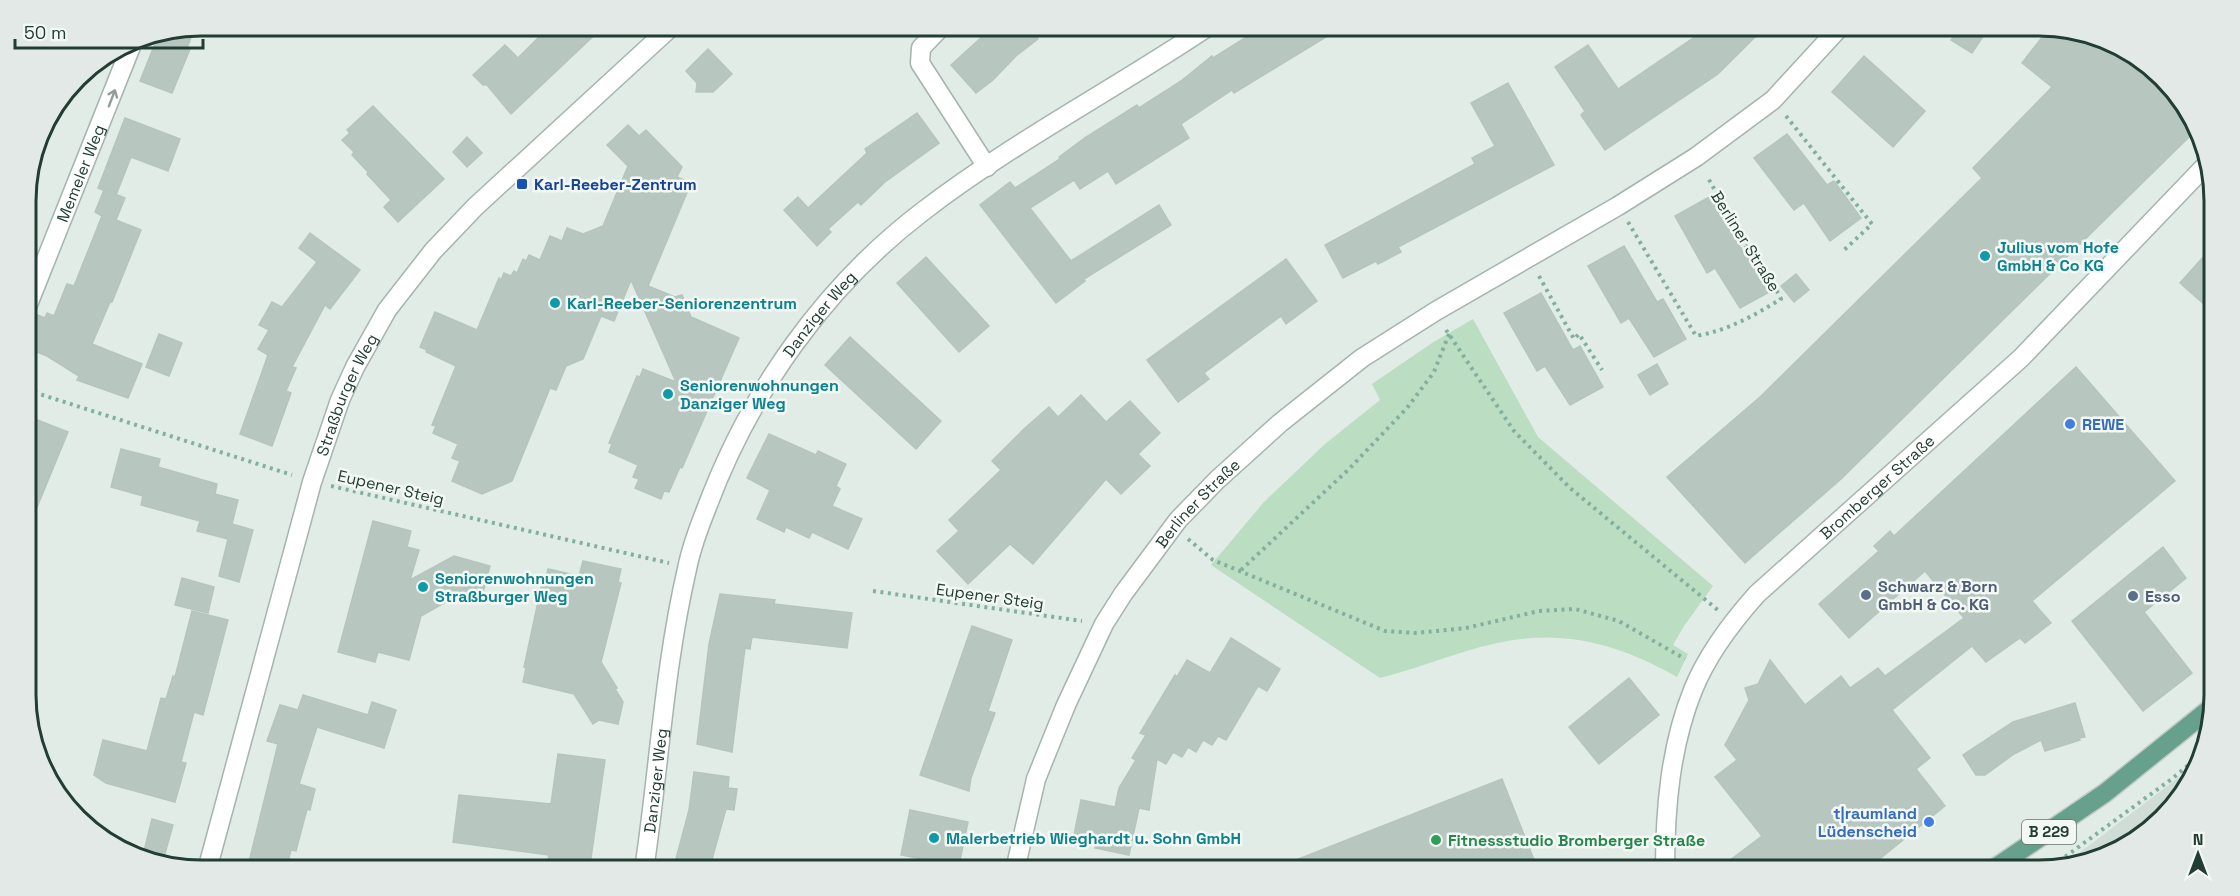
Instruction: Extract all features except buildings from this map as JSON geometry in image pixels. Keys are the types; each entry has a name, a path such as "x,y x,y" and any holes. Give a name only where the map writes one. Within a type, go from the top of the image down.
{"main road":[{"name":"B 229","path":"2007,860 2105,793 2203,714"}],"street":[{"name":"Straßburger Weg","path":"210,860 312,482 324,442 347,383 387,310 433,251 475,207 661,36"},
{"path":"932,36 921,48 920,63 987,167"},
{"name":"Danziger Weg","path":"645,860 668,672 687,567 717,478 748,416 790,348 841,286 921,213 987,167 1194,36"},
{"name":"Berliner Straße","path":"1017,860 1036,779 1066,705 1104,624 1173,526 1217,480 1280,423 1362,358 1528,256 1618,206 1696,157 1773,100 1832,36"},
{"name":"Memeler Weg","path":"36,285 128,53"},
{"name":"Bromberger Straße","path":"1665,860 1665,820 1680,733 1693,689 1732,623 1757,594 2021,358 2201,170"}],"path":[{"path":"1773,100 1872,224 1842,252"},
{"name":"Berliner Straße","path":"1618,206 1696,336 1719,332 1781,299 1752,244 1746,246 1696,157"},
{"path":"1528,256 1574,339 1579,334 1602,370"},
{"path":"1240,571 1359,459 1407,408 1434,372 1449,334 1514,431 1570,488 1703,598"},
{"name":"Eupener Steig","path":"36,393 312,482 687,567"},
{"path":"1173,526 1214,560 1385,630 1415,633 1466,628 1539,610 1575,609 1619,621 1685,659"},
{"name":"Eupener Steig","path":"873,591 1104,624"},
{"path":"2063,859 2188,765"}],"shaded area":[{"path":"2184,773 2163,804 2140,826 2122,838 2076,855"}],"green space":[{"path":"1473,319 1538,437 1713,586 1673,645 1688,654 1677,677 1619,650 1598,644 1557,638 1535,638 1479,647 1380,678 1211,565 1264,502 1325,444 1380,400 1372,384 1432,343"}],"place":[{"name":"Karl-Reeber-Zentrum","path":"522,184"},
{"name":"Julius vom Hofe GmbH & Co KG","path":"1985,256"},
{"name":"Karl-Reeber-Seniorenzentrum","path":"555,303"},
{"name":"Seniorenwohnungen Danziger Weg","path":"668,394"},
{"name":"REWE","path":"2070,424"},
{"name":"Seniorenwohnungen Straßburger Weg","path":"423,587"},
{"name":"Schwarz & Born GmbH & Co. KG","path":"1866,595"},
{"name":"Esso","path":"2133,596"},
{"name":"t|raumland Lüdenscheid","path":"1929,822"},
{"name":"Malerbetrieb Wieghardt u. Sohn GmbH","path":"934,838"},
{"name":"Fitnessstudio Bromberger Straße","path":"1436,840"}]}
